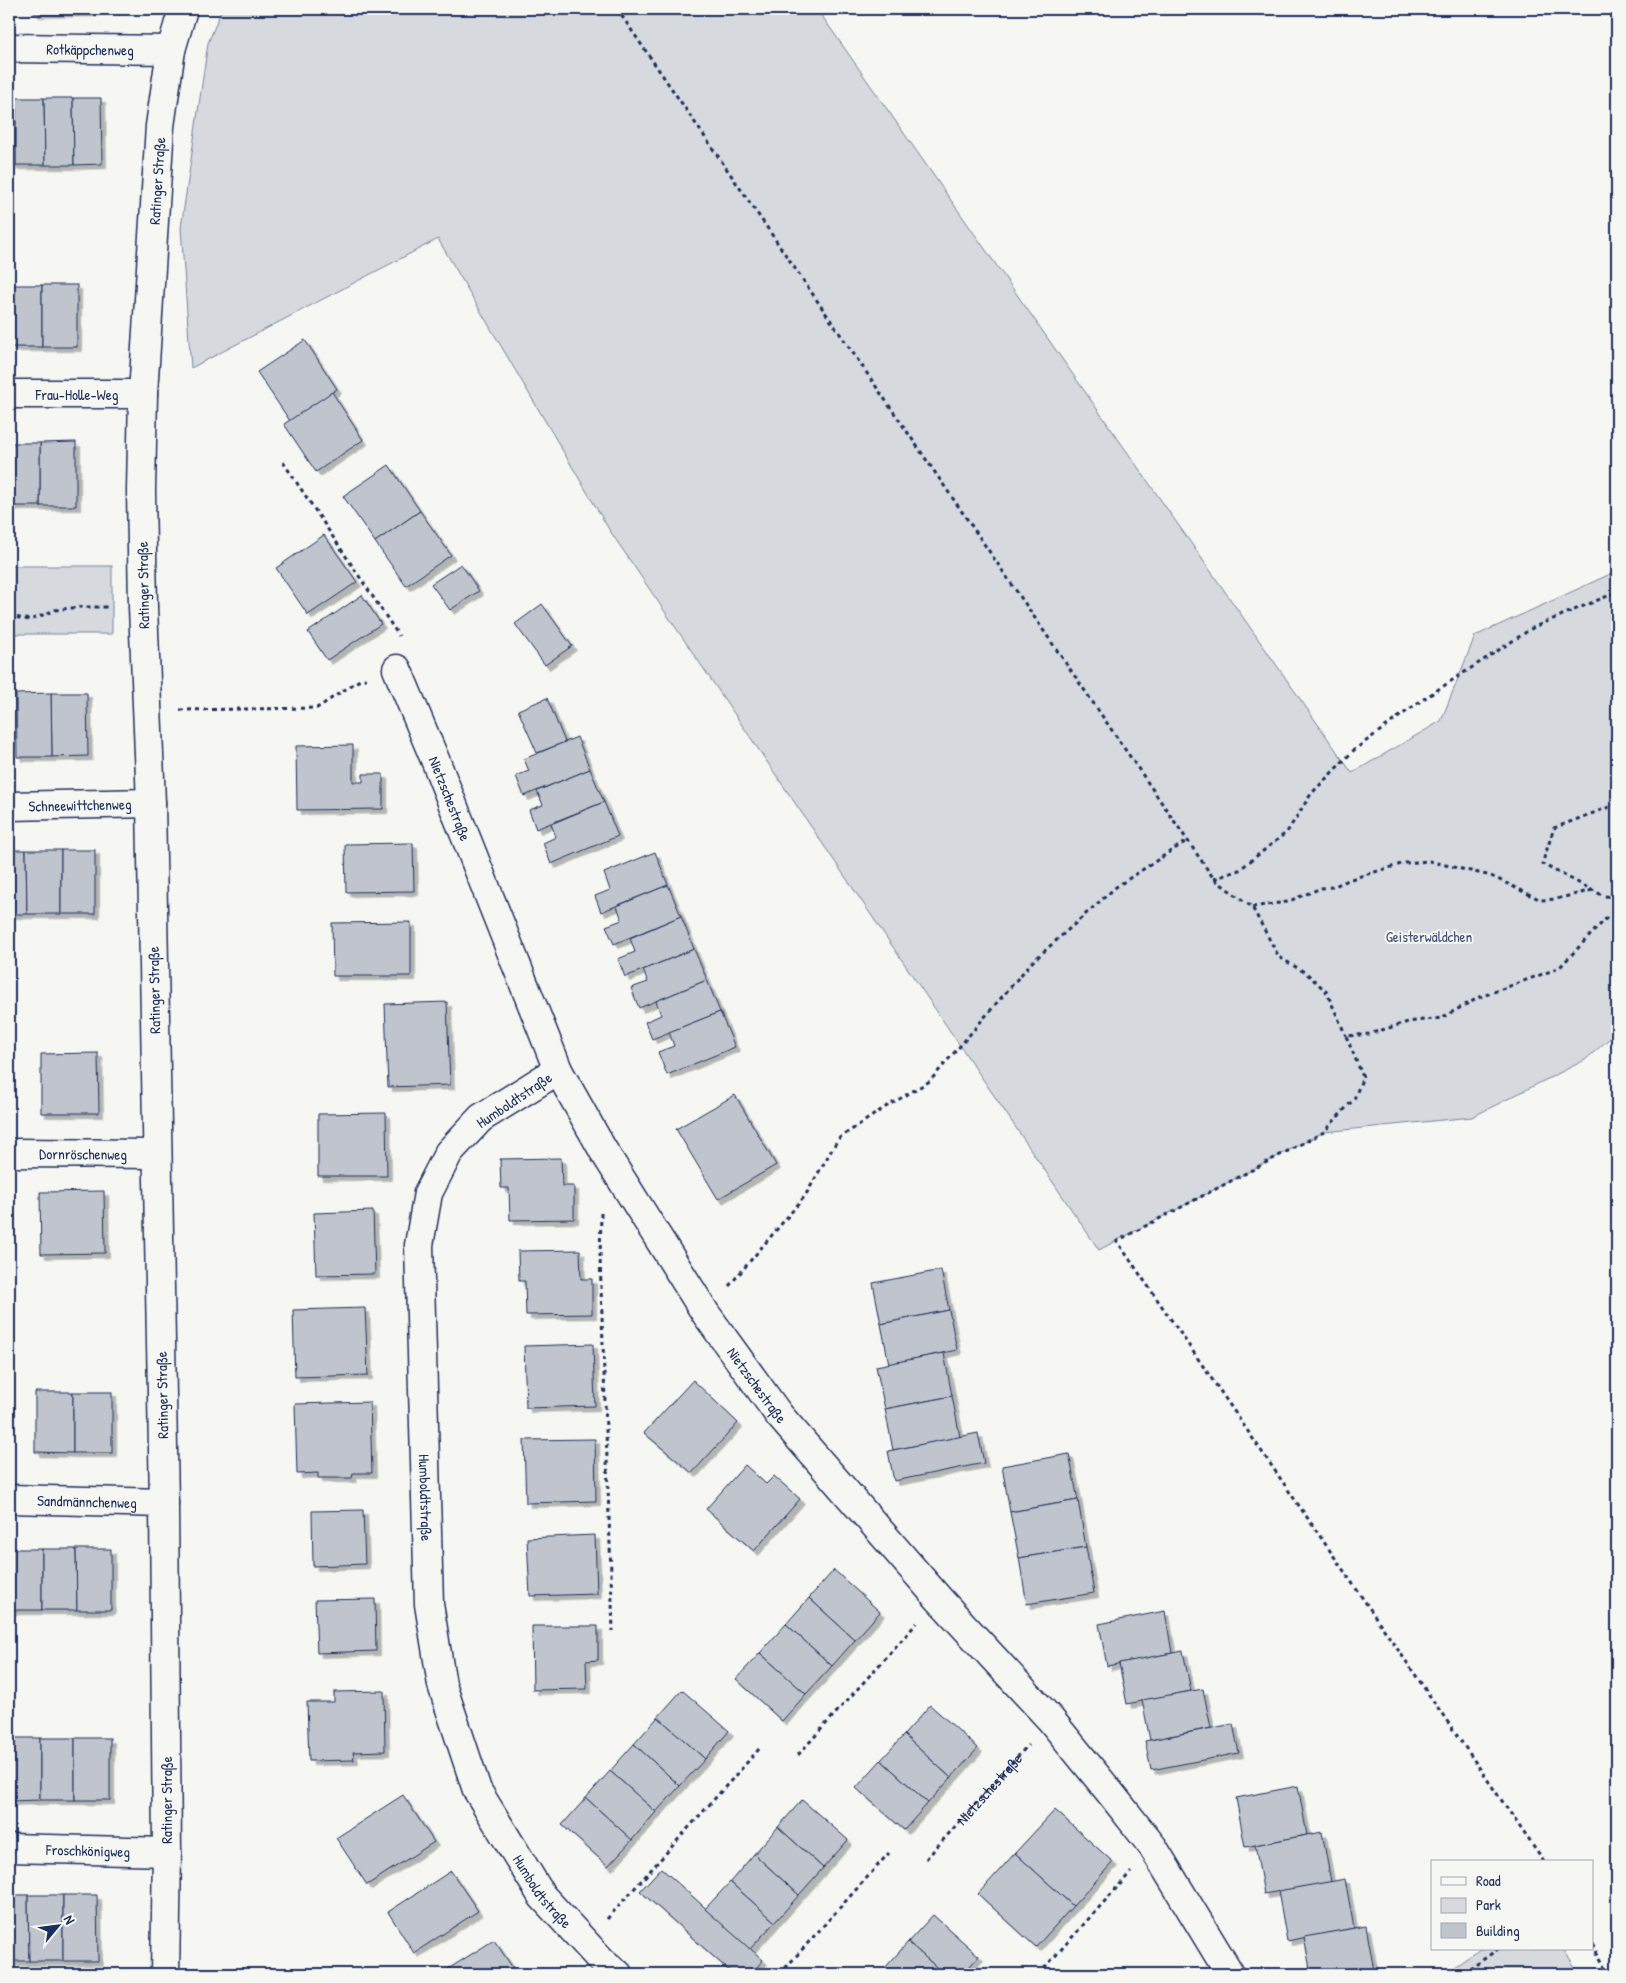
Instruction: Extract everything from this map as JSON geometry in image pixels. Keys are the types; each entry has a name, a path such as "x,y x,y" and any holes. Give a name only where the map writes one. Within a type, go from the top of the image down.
{"street":[{"name":"Ratinger Straße","path":"165,1974 167,1852 164,1503 151,803 143,607 141,490 143,394 160,126 171,50 182,9"},
{"name":"Rotkäppchenweg","path":"9,48 171,50"},
{"name":"Frau-Holle-Weg","path":"9,394 143,394"},
{"name":"Nietzschestraße","path":"397,669 436,762 558,1070 603,1150 706,1314 779,1415 939,1599 1051,1720 1153,1848 1230,1974"},
{"name":"Schneewittchenweg","path":"9,806 151,803"},
{"name":"Humboldtstraße","path":"558,1070 480,1118 449,1152 428,1193 419,1245 429,1594 442,1685 477,1790 542,1896 585,1944 618,1974"},
{"name":"Dornröschenweg","path":"9,1153 157,1154"},
{"name":"Sandmännchenweg","path":"9,1499 164,1503"},
{"name":"Froschkönigweg","path":"9,1848 167,1852"}],"path":[{"path":"617,9 1214,879 1252,908 1279,957 1306,973 1326,991 1363,1077 1354,1099 1324,1132 1117,1241 1543,1860"},
{"path":"148,710 317,708 358,682 397,669 400,638 283,462"},
{"path":"1214,879 1239,870 1286,832 1311,794 1354,750 1422,700 1534,627 1617,592"},
{"path":"9,616 30,620 55,610 72,608 143,607"},
{"path":"1617,804 1554,828 1542,864 1604,896 1617,897"},
{"path":"706,1314 805,1196 838,1139 884,1108 930,1081 1031,963 1116,887 1188,840"},
{"path":"1252,908 1287,902 1320,888 1332,887 1351,879 1405,863 1429,861 1491,876 1541,900 1556,899 1593,890"},
{"path":"1346,1036 1369,1034 1408,1022 1441,1018 1480,997 1559,968 1617,907"},
{"path":"602,1209 600,1258 613,1630"},
{"path":"798,1755 939,1599"},
{"name":"Nietzschestraße","path":"926,1859 1051,1720"},
{"name":"Humboldtstraße","path":"585,1944 760,1748"},
{"path":"1039,1974 1153,1848"},
{"path":"780,1974 889,1854"},
{"path":"1594,1948 1609,1974"},
{"path":"1463,1974 1497,1950"}],"green space":[{"name":"Geisterwäldchen","path":"222,9 817,9 1352,773 1441,721 1475,636 1617,571 1617,1032 1585,1060 1472,1117 1324,1132 1099,1250 610,531 438,239 191,368 181,228 208,43"},
{"path":"9,566 112,566 112,634 9,634"},
{"path":"1479,1950 1565,1950 1579,1974 1444,1974"}],"building":[{"path":"34,9 93,9 93,12 34,13"},
{"path":"9,98 16,98 16,165 9,165"},
{"path":"16,98 44,98 45,165 16,165"},
{"path":"44,98 73,98 74,165 45,165"},
{"path":"73,98 101,98 102,164 74,165"},
{"path":"9,285 42,285 42,347 9,347"},
{"path":"42,285 77,285 77,347 42,347"},
{"path":"305,340 337,389 290,421 257,372"},
{"path":"332,392 363,440 316,472 284,424"},
{"path":"76,442 76,506 40,506 40,443"},
{"path":"9,443 40,443 40,506 9,506"},
{"path":"389,465 420,511 375,542 343,496"},
{"path":"420,511 451,555 406,586 375,542"},
{"path":"324,535 357,582 308,615 276,568"},
{"path":"461,564 479,591 450,610 431,584"},
{"path":"362,595 381,624 327,660 308,632"},
{"path":"542,604 572,646 545,665 515,624"},
{"path":"51,693 87,693 88,756 52,757"},
{"path":"51,693 52,757 17,757 16,694"},
{"path":"547,698 565,742 537,753 518,710"},
{"path":"577,737 590,769 524,796 516,776 529,771 524,759"},
{"path":"353,745 353,782 363,782 363,774 383,774 383,809 297,810 296,746"},
{"path":"590,769 604,802 536,829 529,810 543,805 537,791"},
{"path":"604,802 618,836 551,864 543,843 556,837 551,824"},
{"path":"413,843 414,891 346,892 345,844"},
{"path":"9,850 26,850 27,914 9,914"},
{"path":"26,850 61,850 61,914 27,914"},
{"path":"61,850 95,850 95,914 61,914"},
{"path":"655,852 668,885 601,912 595,896 610,890 604,873"},
{"path":"668,885 681,916 614,944 606,926 622,920 617,906"},
{"path":"681,916 694,949 625,977 618,959 635,952 630,938"},
{"path":"411,922 411,976 333,976 332,923"},
{"path":"694,949 707,980 639,1008 631,988 648,982 643,970"},
{"path":"707,980 720,1012 652,1039 645,1022 661,1015 656,1001"},
{"path":"447,1002 450,1085 388,1087 385,1004"},
{"path":"720,1012 735,1047 667,1075 658,1052 674,1046 669,1032"},
{"path":"98,1053 99,1113 41,1113 41,1054"},
{"path":"735,1095 776,1165 718,1199 676,1129"},
{"path":"386,1113 387,1176 318,1176 318,1114"},
{"path":"561,1158 562,1186 574,1186 574,1219 510,1220 509,1188 501,1188 500,1159"},
{"path":"104,1191 105,1253 41,1254 40,1192"},
{"path":"373,1211 375,1274 316,1275 314,1213"},
{"path":"580,1250 581,1279 592,1279 592,1314 526,1315 525,1281 519,1281 518,1251"},
{"path":"941,1270 949,1310 881,1324 873,1283"},
{"path":"365,1308 368,1375 295,1377 293,1310"},
{"path":"949,1310 957,1350 889,1364 881,1324"},
{"path":"593,1344 595,1406 526,1408 524,1346"},
{"path":"944,1353 952,1396 885,1409 876,1366"},
{"path":"693,1380 738,1423 692,1473 644,1433"},
{"path":"35,1392 73,1392 73,1453 35,1452"},
{"path":"73,1392 112,1392 112,1453 73,1453"},
{"path":"952,1396 960,1437 893,1450 885,1409"},
{"path":"370,1402 372,1473 353,1473 352,1478 318,1478 318,1473 297,1474 295,1404"},
{"path":"978,1433 984,1463 894,1481 888,1451"},
{"path":"595,1439 596,1501 526,1503 524,1440"},
{"path":"1069,1454 1078,1500 1010,1512 1002,1466"},
{"path":"745,1465 766,1484 774,1476 800,1499 754,1551 706,1509"},
{"path":"1078,1500 1086,1547 1019,1558 1010,1512"},
{"path":"363,1510 365,1564 313,1566 312,1511"},
{"path":"595,1535 597,1594 530,1596 527,1538"},
{"path":"1086,1547 1094,1593 1027,1604 1019,1558"},
{"path":"9,1549 42,1549 42,1610 9,1610"},
{"path":"42,1549 76,1549 77,1610 42,1610"},
{"path":"76,1549 111,1549 111,1610 77,1610"},
{"path":"834,1570 880,1612 855,1640 809,1598"},
{"path":"809,1598 855,1640 832,1666 786,1624"},
{"path":"375,1599 376,1651 317,1653 315,1600"},
{"path":"1165,1611 1172,1653 1107,1666 1099,1624"},
{"path":"786,1624 832,1666 806,1694 760,1653"},
{"path":"532,1626 598,1626 598,1660 586,1661 587,1689 533,1690"},
{"path":"1183,1651 1191,1691 1127,1704 1119,1663"},
{"path":"760,1653 806,1694 782,1721 736,1679"},
{"path":"1203,1689 1211,1728 1150,1740 1142,1700"},
{"path":"682,1690 729,1731 705,1759 658,1717"},
{"path":"384,1691 385,1751 353,1752 354,1760 309,1761 307,1702 334,1702 334,1692"},
{"path":"930,1705 978,1748 951,1778 904,1735"},
{"path":"658,1717 705,1759 680,1786 634,1744"},
{"path":"1233,1724 1239,1753 1151,1770 1145,1741"},
{"path":"904,1735 951,1778 928,1803 881,1760"},
{"path":"9,1738 40,1738 40,1800 9,1801"},
{"path":"40,1738 75,1738 75,1800 40,1800"},
{"path":"75,1738 110,1738 110,1800 75,1800"},
{"path":"634,1744 680,1786 656,1812 610,1771"},
{"path":"881,1760 928,1803 904,1830 856,1788"},
{"path":"610,1771 656,1812 632,1840 586,1798"},
{"path":"1298,1786 1307,1835 1245,1847 1236,1798"},
{"path":"403,1795 434,1842 367,1885 336,1838"},
{"path":"586,1798 632,1840 608,1866 562,1825"},
{"path":"802,1800 848,1840 823,1868 778,1827"},
{"path":"1055,1810 1113,1862 1073,1906 1015,1853"},
{"path":"778,1827 823,1868 799,1895 754,1854"},
{"path":"1322,1832 1331,1882 1264,1894 1255,1845"},
{"path":"1015,1853 1073,1906 1036,1947 978,1894"},
{"path":"754,1854 799,1895 775,1922 730,1882"},
{"path":"661,1868 763,1960 751,1974 733,1974 640,1891"},
{"path":"451,1871 478,1911 414,1953 388,1912"},
{"path":"1345,1879 1354,1928 1287,1941 1278,1891"},
{"path":"730,1882 775,1922 750,1949 705,1909"},
{"path":"9,1895 28,1895 29,1961 9,1961"},
{"path":"28,1895 63,1895 63,1961 29,1961"},
{"path":"63,1895 97,1895 98,1961 63,1961"},
{"path":"933,1915 979,1956 963,1974 944,1974 908,1942"},
{"path":"1366,1926 1374,1971 1360,1974 1311,1974 1304,1937"},
{"path":"494,1940 517,1974 440,1974"},
{"path":"908,1942 944,1974 890,1974 884,1969"}]}
